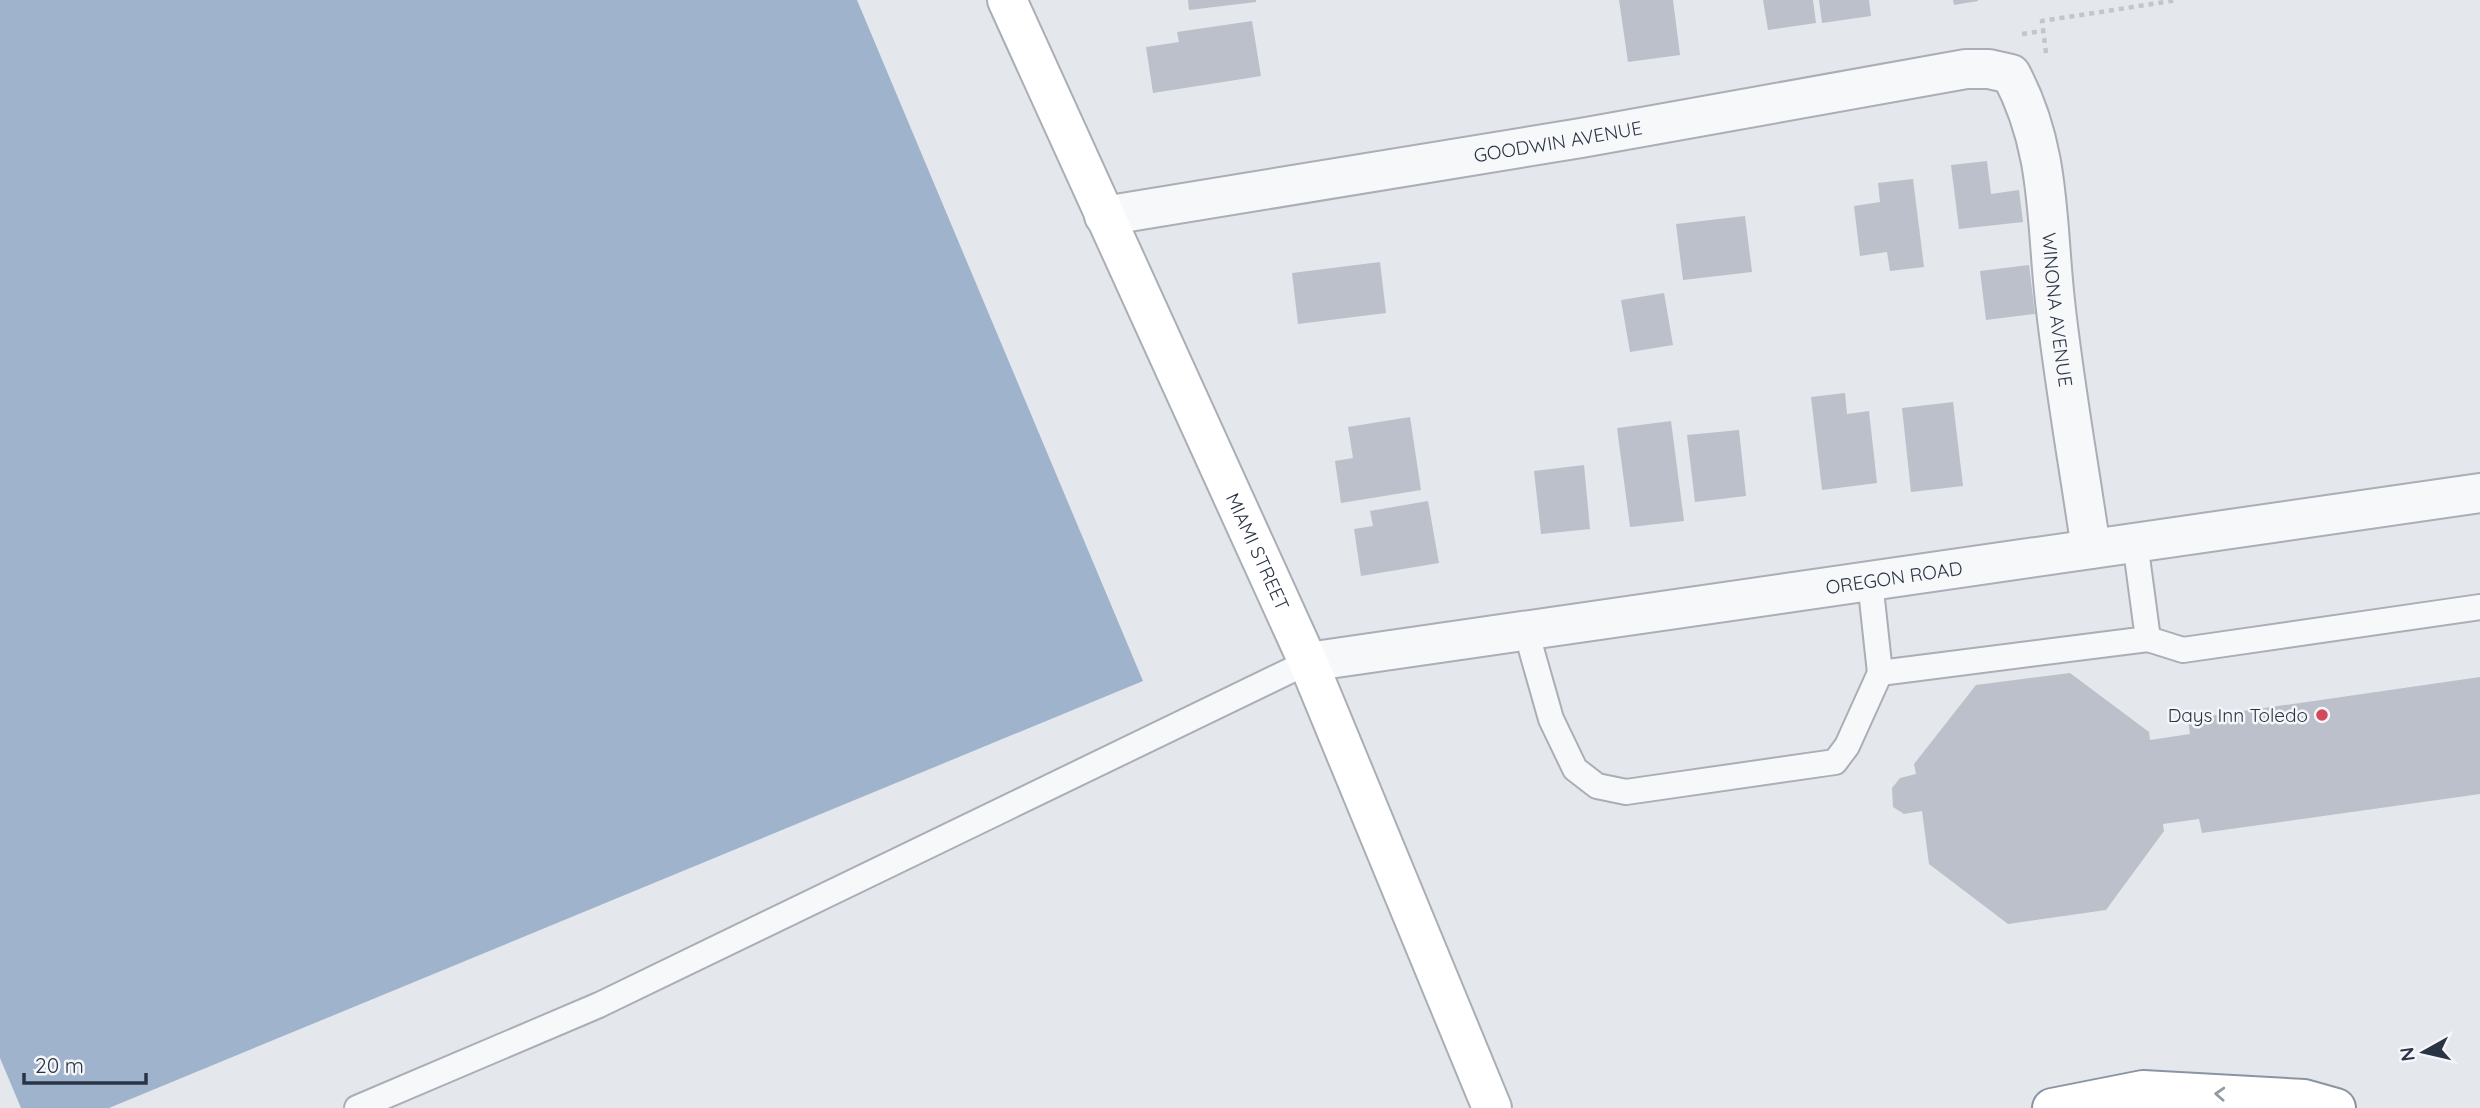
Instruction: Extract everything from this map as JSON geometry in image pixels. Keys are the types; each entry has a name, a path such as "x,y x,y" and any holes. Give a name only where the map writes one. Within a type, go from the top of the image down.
{"main road":[{"name":"MIAMI STREET","path":"1007,0 1307,662 1492,1108"},
{"path":"2052,1108 2143,1090 2304,1099 2336,1108"}],"street":[{"name":"GOODWIN AVENUE","path":"1104,216 1581,138 1966,69 1989,69 2018,87"},
{"name":"WINONA AVENUE","path":"2018,87 2042,158 2055,303 2091,548"},
{"name":"OREGON ROAD","path":"1307,662 2480,493"}],"lane":[{"path":"2135,542 2148,639"},
{"path":"1526,631 1551,719 1575,769 1597,786 1626,792 1835,762 1847,746 1880,673 1870,581"},
{"path":"1880,673 2148,639 2183,650 2480,607"},
{"path":"357,1108 599,1004 1307,662"}],"path":[{"path":"2018,87 2049,85 2042,21 2178,0"}],"water":[{"path":"0,0 857,0 1143,681 109,1108 21,1108 0,1058"}],"building":[{"path":"1188,0 1256,0 1256,2 1189,10"},
{"path":"1619,0 1673,0 1680,55 1628,62"},
{"path":"1763,0 1813,0 1816,23 1768,30"},
{"path":"1819,0 1869,0 1871,16 1822,23"},
{"path":"1953,0 1978,0 1978,1 1954,5"},
{"path":"1252,21 1261,76 1153,93 1146,47 1179,42 1177,32"},
{"path":"1987,161 1991,194 2019,190 2023,222 1959,229 1951,165"},
{"path":"1913,179 1924,267 1890,271 1887,252 1860,256 1854,206 1880,202 1878,183"},
{"path":"1745,216 1752,272 1683,280 1676,224"},
{"path":"1380,262 1386,313 1298,324 1292,273"},
{"path":"2029,265 2035,314 1986,320 1980,271"},
{"path":"1664,293 1673,345 1630,352 1621,300"},
{"path":"1845,393 1847,414 1869,411 1877,483 1822,490 1811,397"},
{"path":"1953,402 1963,486 1911,492 1902,408"},
{"path":"1410,417 1421,490 1341,503 1335,461 1353,458 1348,427"},
{"path":"1671,421 1684,521 1630,527 1617,428"},
{"path":"1739,430 1746,496 1695,502 1687,435"},
{"path":"1584,465 1590,529 1541,534 1534,471"},
{"path":"1428,501 1439,563 1361,576 1354,529 1373,526 1370,511"},
{"path":"2070,673 2149,732 2150,740 2190,734 2188,719 2480,677 2480,794 2202,833 2199,819 2163,824 2164,831 2106,910 2008,924 1929,864 1922,811 1904,814 1893,807 1892,788 1900,778 1916,774 1914,764 1976,685"}],"place":[{"name":"Days Inn Toledo","path":"2322,715"}]}
